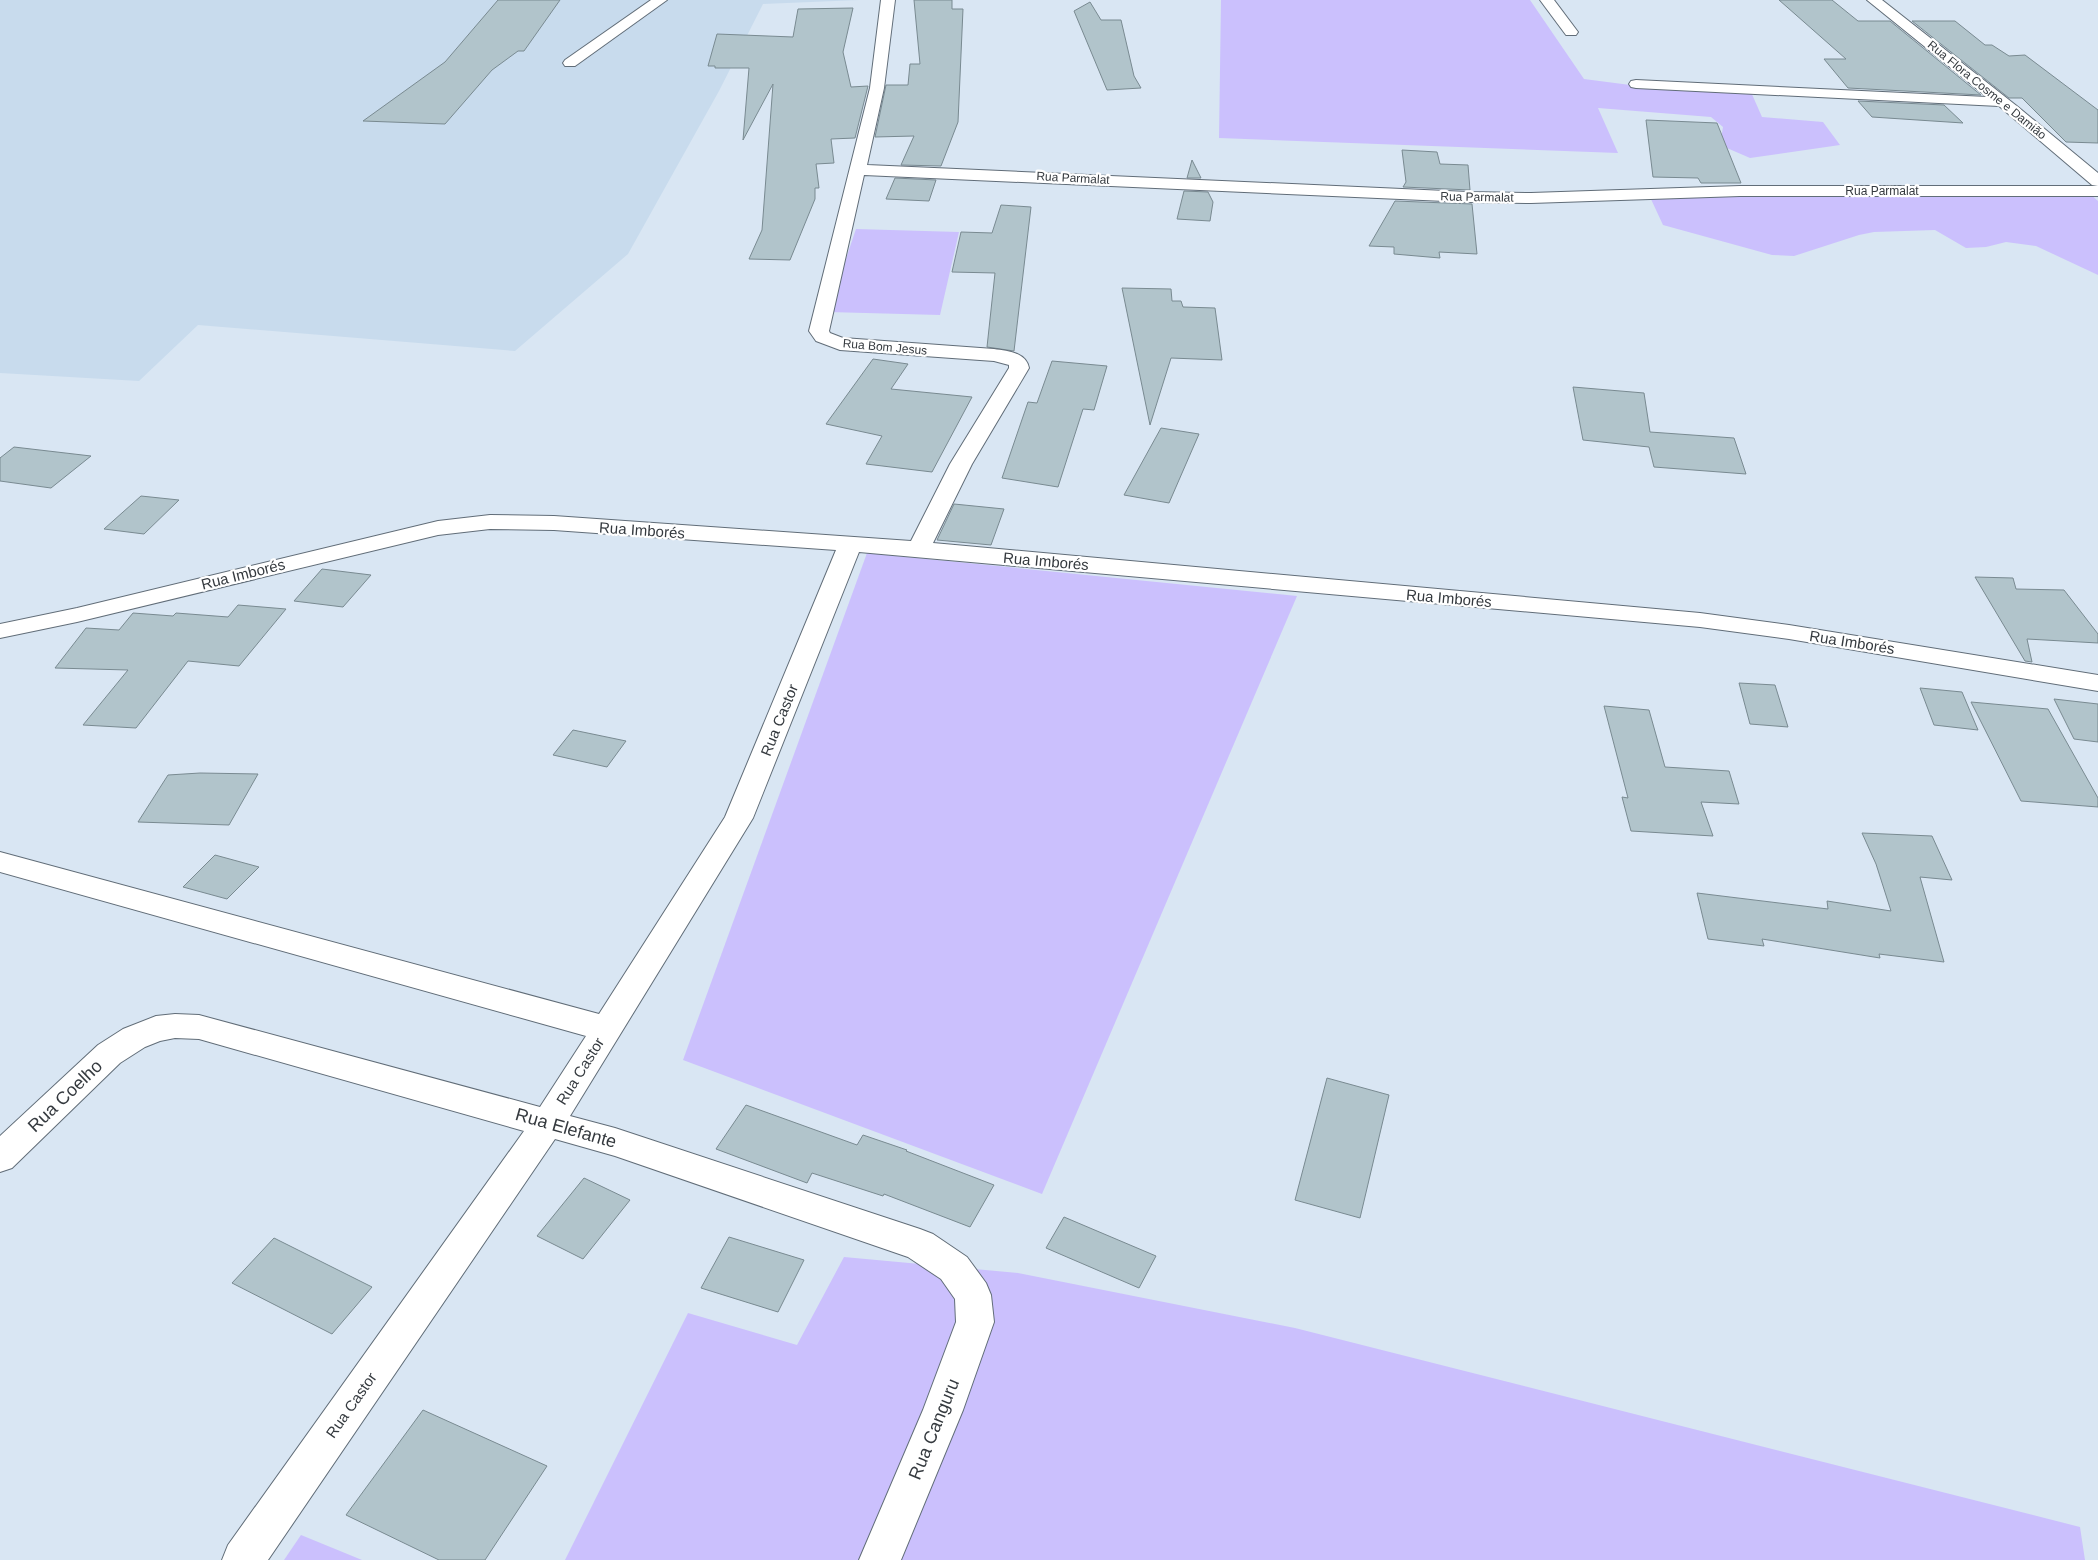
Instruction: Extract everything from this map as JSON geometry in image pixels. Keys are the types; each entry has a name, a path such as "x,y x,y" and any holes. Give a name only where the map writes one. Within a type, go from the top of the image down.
{"street":[{"path":"570,63 660,0"},
{"name":"Rua Bom Jesus","path":"888,0 877,88 819,331 823,337 835,343 854,346 994,355 1013,359 1018,362 1019,368 962,464 919,549"},
{"path":"1547,0 1571,32"},
{"name":"Rua Flora Cosme e Damião","path":"1874,0 2003,102 2098,181"},
{"path":"1636,84 2003,102"},
{"name":"Rua Parmalat","path":"857,170 1034,176 1468,197 1531,198 1731,191 2098,191"},
{"name":"Rua Imborés","path":"0,631 77,615 394,537 438,528 482,523 554,523 919,549 1700,620 2098,683"},
{"name":"Rua Castor","path":"243,1560 548,1123 739,818 850,545"},
{"path":"0,862 607,1029"},
{"name":"Rua Elefante","path":"134,1038 156,1029 175,1026 199,1028 615,1142 920,1245 954,1268 973,1295"},
{"name":"Rua Coelho","path":"0,1158 109,1054 134,1038"},
{"name":"Rua Canguru","path":"880,1560 942,1410 975,1322 973,1295"}],"shaded area":[{"path":"0,0 859,0 763,4 719,91 628,254 515,351 198,325 139,381 0,373"},
{"path":"1221,0 1530,0 1584,79 1638,86 1751,92 1762,117 1823,122 1840,145 1750,158 1720,145 1723,127 1711,117 1598,108 1618,153 1219,138"},
{"path":"1847,193 2090,194 2098,201 2098,275 2036,246 2006,242 1986,247 1966,248 1935,230 1874,232 1794,256 1772,255 1663,225 1650,197"},
{"path":"856,229 959,232 940,315 828,312"},
{"path":"867,553 1297,596 1042,1194 683,1060"},
{"path":"844,1257 1018,1273 1295,1328 2080,1527 2085,1560 565,1560 688,1313 797,1345"},
{"path":"301,1535 362,1560 284,1560"}],"building":[{"path":"498,0 560,0 524,51 518,51 492,70 445,124 363,121 445,62"},
{"path":"914,0 952,0 952,9 963,9 958,122 941,166 901,165 914,136 875,137 886,85 908,85 910,64 920,64"},
{"path":"1779,0 1832,0 1858,21 1890,21 1981,95 1848,88 1824,59 1846,59"},
{"path":"1090,2 1101,20 1121,20 1134,76 1141,88 1107,90 1074,11"},
{"path":"853,8 843,52 851,87 868,86 855,138 831,139 834,163 816,164 819,188 815,188 815,199 790,260 749,259 762,230 773,84 743,140 749,68 715,68 715,66 708,66 717,34 793,37 798,9"},
{"path":"1912,21 1955,21 1985,45 1992,45 2009,56 2025,55 2098,110 2098,143 2066,142 2022,98 2009,98"},
{"path":"1858,101 1944,105 1963,123 1872,117"},
{"path":"1646,120 1717,123 1741,183 1701,183 1698,178 1653,177"},
{"path":"1402,150 1437,152 1440,164 1468,165 1470,190 1403,187 1406,182"},
{"path":"1192,160 1201,178 1187,178"},
{"path":"895,178 936,180 929,201 886,199"},
{"path":"1184,191 1208,192 1213,202 1210,221 1177,219"},
{"path":"1395,201 1472,204 1477,254 1439,252 1440,258 1394,254 1394,247 1369,246"},
{"path":"1001,205 1031,207 1014,351 987,347 995,273 952,272 961,232 992,233"},
{"path":"1122,288 1171,289 1172,301 1181,301 1183,307 1215,308 1222,360 1171,358 1150,425"},
{"path":"873,359 908,364 891,389 972,397 932,472 866,464 882,436 826,424"},
{"path":"1052,361 1107,366 1094,410 1083,409 1058,487 1002,478 1028,402 1037,403"},
{"path":"1573,387 1644,393 1650,432 1734,438 1746,474 1654,467 1649,447 1583,440"},
{"path":"1161,428 1199,434 1169,503 1124,495"},
{"path":"14,447 91,456 51,488 0,481 0,458"},
{"path":"141,496 179,500 144,534 104,529"},
{"path":"954,504 1004,509 991,545 937,540"},
{"path":"322,569 371,575 343,607 294,601"},
{"path":"1975,577 2013,578 2016,589 2064,590 2098,634 2098,643 2027,639 2032,662 2025,661"},
{"path":"238,605 286,609 239,666 188,661 136,728 83,725 128,670 55,668 86,628 119,630 133,613 173,616 176,613 228,617"},
{"path":"1739,683 1775,685 1788,727 1750,724"},
{"path":"1920,688 1962,692 1978,730 1934,725"},
{"path":"2054,699 2098,704 2098,742 2074,739"},
{"path":"1971,702 2048,709 2098,798 2098,807 2021,801"},
{"path":"1604,706 1649,710 1665,767 1729,771 1739,804 1701,802 1713,836 1631,831 1622,797 1628,798"},
{"path":"573,730 626,741 607,767 553,755"},
{"path":"200,773 258,774 229,825 138,822 168,775"},
{"path":"1862,833 1932,836 1952,880 1920,877 1944,962 1879,954 1880,958 1762,939 1764,946 1708,939 1697,893 1828,909 1827,901 1891,911 1876,864"},
{"path":"215,855 259,867 227,899 183,887"},
{"path":"1327,1078 1389,1095 1360,1218 1295,1200"},
{"path":"746,1105 857,1145 863,1135 907,1150 994,1185 970,1227 884,1194 883,1196 812,1173 807,1183 716,1149"},
{"path":"584,1178 630,1200 583,1259 537,1236"},
{"path":"1064,1217 1156,1256 1139,1288 1046,1248"},
{"path":"729,1237 804,1260 778,1312 701,1288"},
{"path":"274,1238 372,1287 332,1334 232,1283"},
{"path":"423,1410 547,1466 485,1560 439,1560 346,1515"}]}
